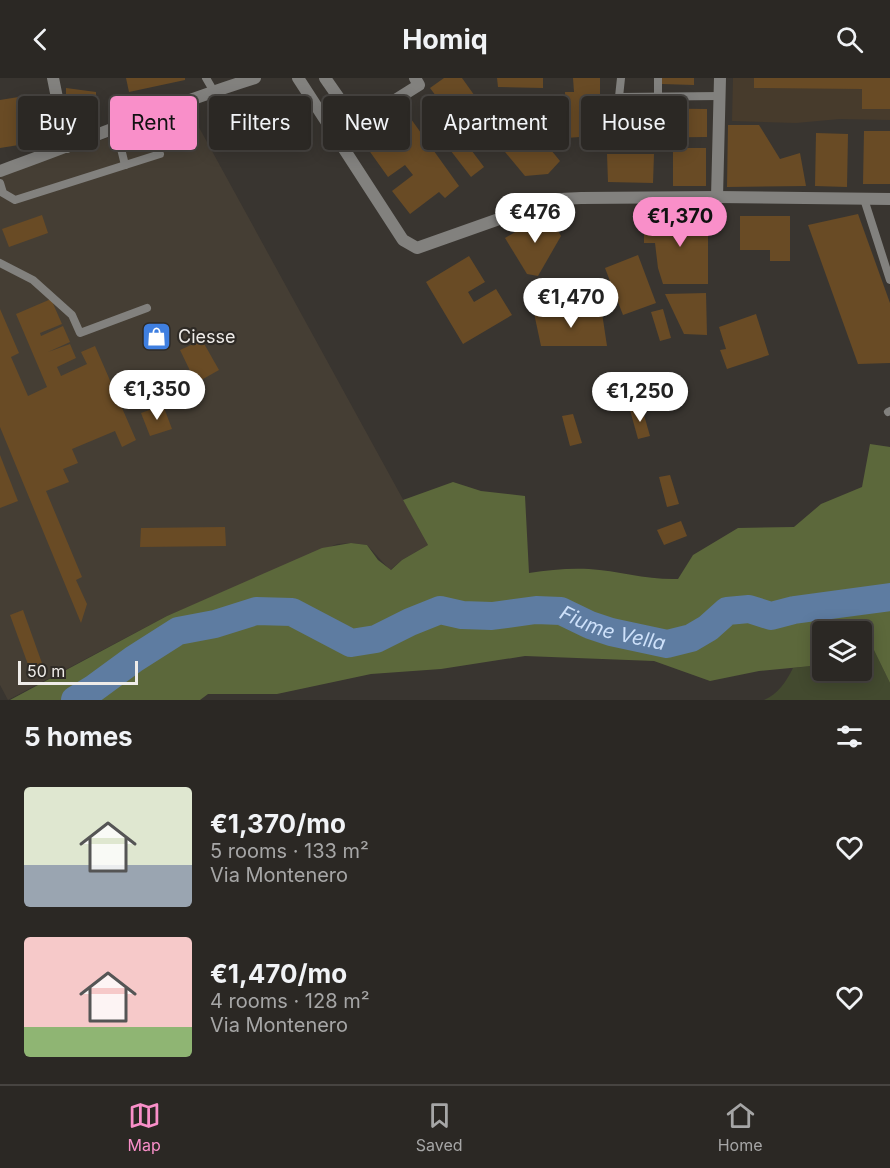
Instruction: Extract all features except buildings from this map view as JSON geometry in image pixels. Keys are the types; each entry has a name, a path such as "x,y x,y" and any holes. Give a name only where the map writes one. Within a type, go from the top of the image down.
{"street":[{"path":"53,78 57,96"},
{"path":"197,96 255,78"},
{"path":"298,78 403,240 417,248 499,219 540,200 717,197 890,199"},
{"path":"325,78 357,124 420,84 416,78"},
{"path":"717,197 720,78"},
{"path":"0,171 59,150"}],"lane":[{"path":"206,78 213,90"},
{"path":"619,96 621,78"},
{"path":"657,78 658,96"},
{"path":"687,96 720,96"},
{"path":"121,150 125,165"},
{"path":"0,183 3,193 15,200 160,154"},
{"path":"864,199 890,280"},
{"path":"0,263 33,280 72,315 80,333 147,308"}],"shaded area":[{"path":"733,78 890,78 890,120 840,119 796,123 732,121"},
{"name":"Ciesse","path":"197,124 209,146 209,150 211,150 428,545 390,570 367,545 337,544 167,616 8,700 0,685 0,173 70,150 98,150 98,141 110,137 110,150 197,150"}],"green space":[{"path":"870,444 890,447 890,683 872,646 872,621 812,621 812,666 759,671 710,681 654,661 525,656 441,669 371,674 277,694 208,694 200,700 10,700 167,616 322,548 351,543 367,545 378,560 391,570 402,560 428,545 403,500 453,482 481,491 525,496 529,573 589,569 678,579 693,555 738,528 794,527 821,504 862,487"},
{"path":"872,646 890,683 890,700 764,700 781,687 793,668 812,666 812,681 872,681"}],"waterway":[{"name":"Fiume Vella","path":"75,700 178,631 215,624 256,611 292,612 351,643 376,639 440,610 462,615 492,616 536,610 561,611 611,632 667,644 691,638 708,628 727,611 749,609 771,616 794,610 890,597"}],"place":[{"name":"Ciesse","path":"157,337"}]}
